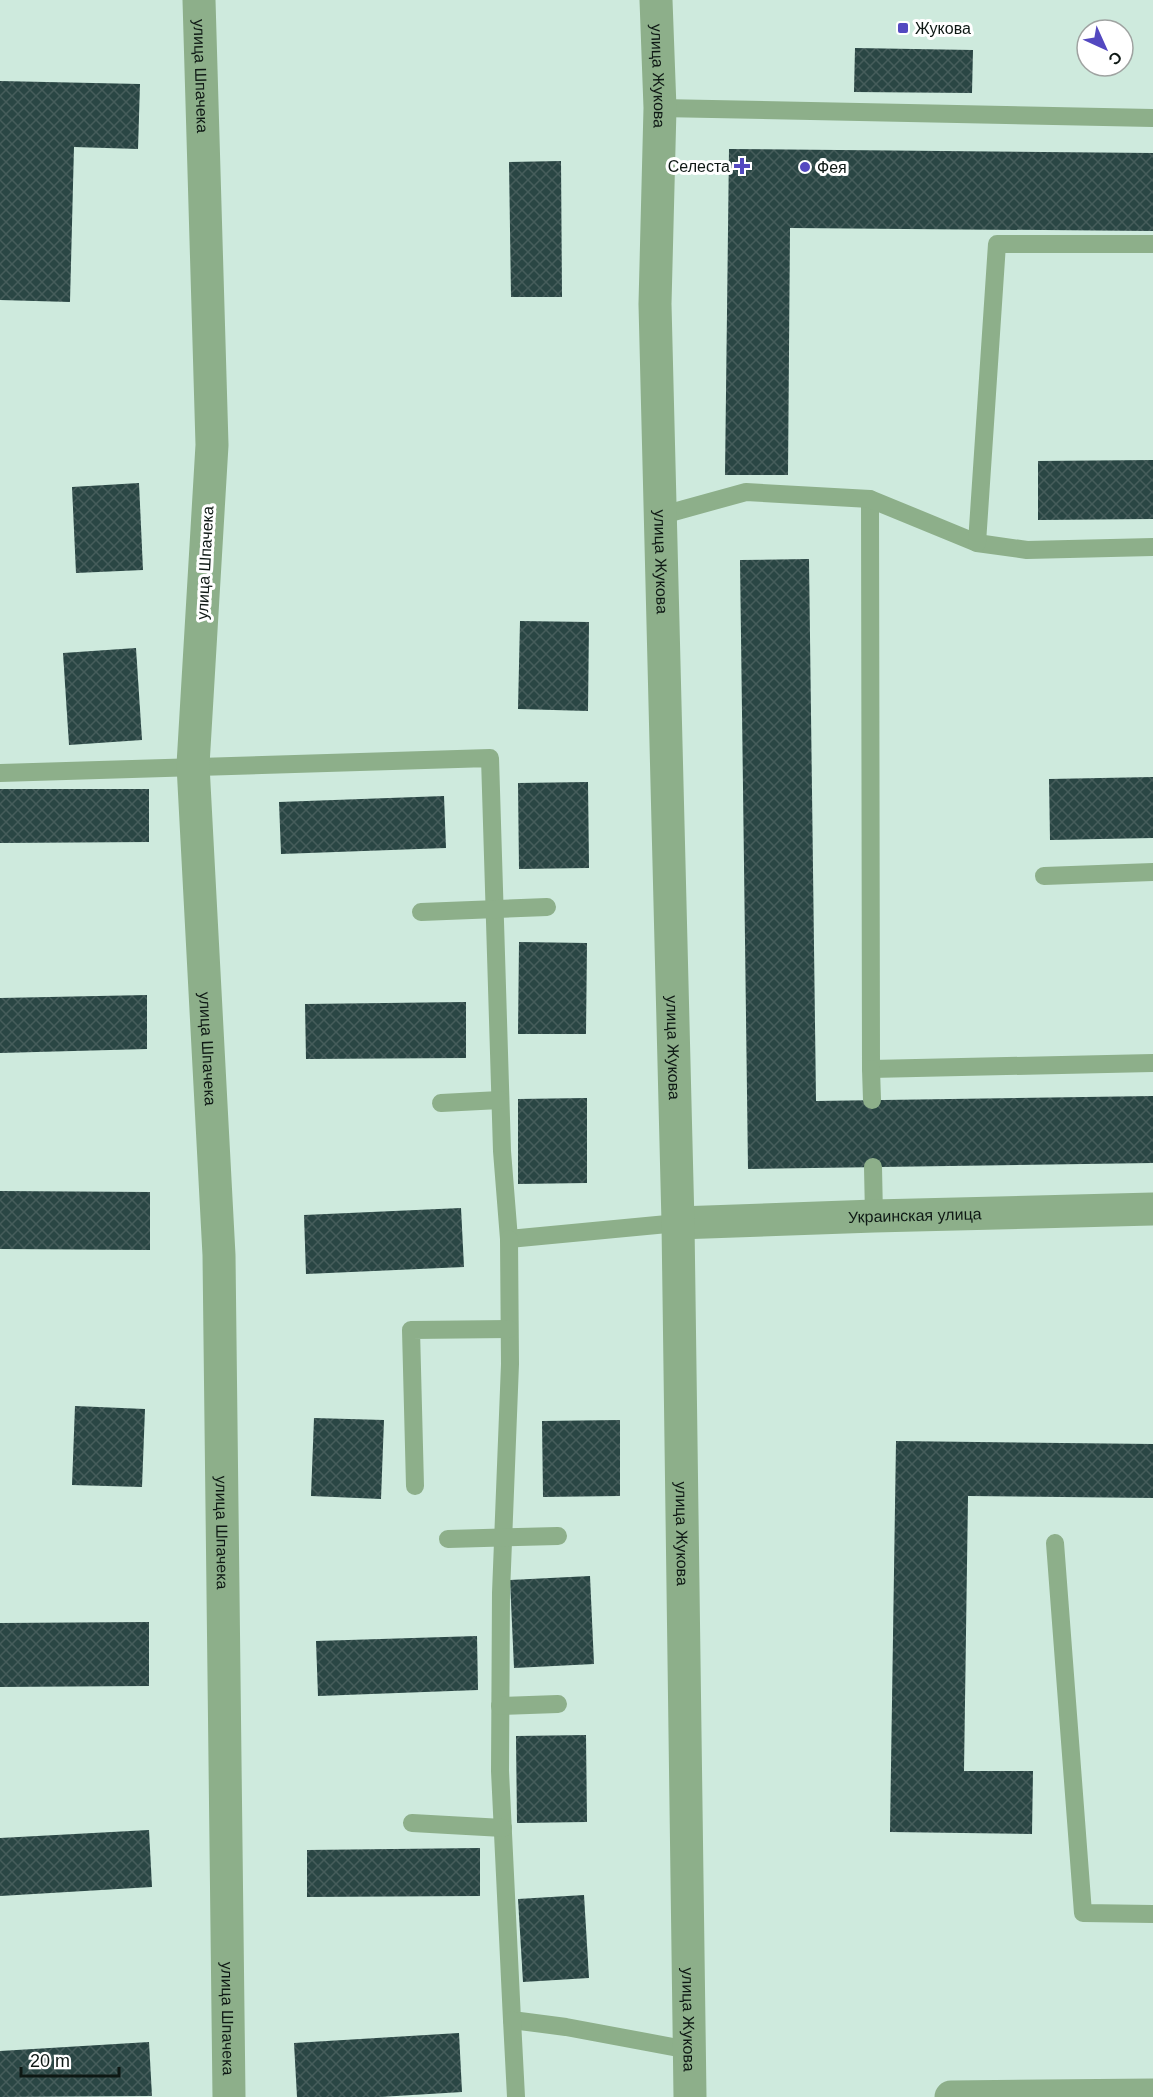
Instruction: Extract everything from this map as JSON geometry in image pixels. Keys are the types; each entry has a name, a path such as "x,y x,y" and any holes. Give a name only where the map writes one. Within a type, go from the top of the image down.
{"street":[{"name":"улица Шпачека","path":"199,0 212,445 193,765 219,1255 229,2097"},
{"name":"улица Жукова","path":"656,0 660,108 655,304 678,1223 690,2097"},
{"name":"Украинская улица","path":"678,1223 1153,1209"},
{"path":"951,2097 1153,2094"}],"lane":[{"path":"660,108 1153,118"},
{"path":"976,543 997,244 1153,244"},
{"path":"659,516 746,492 870,499 976,543 1028,550 1153,547"},
{"path":"870,499 872,1100"},
{"path":"0,773 490,758 500,1100 509,1239 500,1771 516,2097"},
{"path":"1044,876 1153,872"},
{"path":"421,912 547,907"},
{"path":"871,1069 1153,1063"},
{"path":"441,1103 500,1100"},
{"path":"873,1167 874,1216"},
{"path":"509,1239 678,1223"},
{"path":"415,1486 411,1330 509,1329"},
{"path":"448,1539 558,1536"},
{"path":"1054,1543 1083,1913 1153,1914"},
{"path":"501,1706 558,1704"},
{"path":"412,1823 502,1828"},
{"path":"512,2020 566,2027 689,2050"}],"building":[{"path":"855,48 973,50 972,93 854,92"},
{"path":"0,81 140,84 138,149 74,147 70,302 0,300"},
{"path":"729,149 1153,153 1153,231 790,228 788,475 725,475"},
{"path":"561,161 562,297 511,297 509,162"},
{"path":"1153,460 1153,519 1038,520 1038,461"},
{"path":"139,483 143,570 76,573 72,487"},
{"path":"809,559 816,1101 1153,1096 1153,1163 748,1169 740,560"},
{"path":"520,621 589,622 588,711 518,709"},
{"path":"136,648 142,740 69,745 63,653"},
{"path":"1153,777 1153,838 1050,840 1049,779"},
{"path":"588,782 589,868 519,869 518,783"},
{"path":"0,789 149,789 149,842 0,843"},
{"path":"444,796 446,848 281,854 279,802"},
{"path":"519,942 587,943 586,1034 518,1034"},
{"path":"147,995 147,1049 0,1053 0,998"},
{"path":"466,1002 466,1058 306,1059 305,1004"},
{"path":"587,1098 587,1183 518,1184 518,1099"},
{"path":"0,1191 150,1192 150,1250 0,1249"},
{"path":"461,1208 464,1267 306,1274 304,1215"},
{"path":"75,1406 145,1409 142,1487 72,1485"},
{"path":"314,1418 384,1420 381,1499 311,1496"},
{"path":"620,1420 620,1496 543,1497 542,1421"},
{"path":"896,1441 1153,1444 1153,1498 968,1496 964,1771 1033,1771 1032,1834 890,1832"},
{"path":"590,1576 594,1664 514,1668 510,1580"},
{"path":"149,1622 149,1686 0,1687 0,1623"},
{"path":"477,1636 478,1690 318,1696 316,1641"},
{"path":"586,1735 587,1822 517,1823 516,1736"},
{"path":"149,1830 152,1887 0,1896 0,1838"},
{"path":"480,1848 480,1896 307,1897 307,1850"},
{"path":"584,1895 589,1978 523,1982 518,1899"},
{"path":"459,2033 462,2092 380,2097 297,2097 294,2043"},
{"path":"149,2042 152,2096 0,2097 0,2051"}],"place":[{"name":"Жукова","path":"903,28"},
{"name":"Селеста","path":"742,166"},
{"name":"Фея","path":"805,167"}]}
